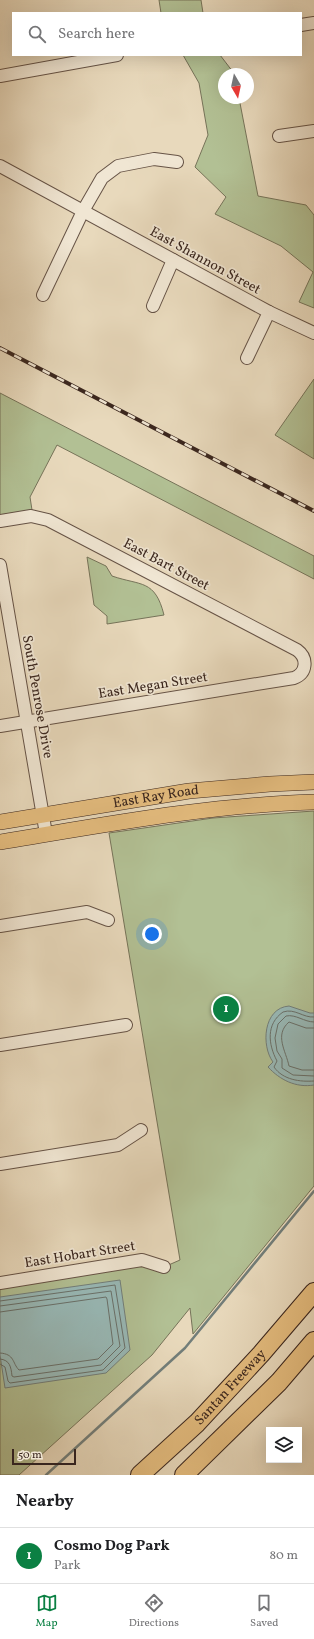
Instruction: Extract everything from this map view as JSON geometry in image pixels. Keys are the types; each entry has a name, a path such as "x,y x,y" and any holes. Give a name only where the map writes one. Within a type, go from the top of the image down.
{"highway":[{"name":"Santan Freeway","path":"140,1475 197,1423 262,1354 314,1292"},
{"name":"Santan Freeway","path":"184,1475 279,1382 314,1341"}],"main road":[{"name":"East Ray Road","path":"0,822 189,791 314,782"},
{"name":"East Ray Road","path":"0,842 219,808 314,802"}],"street":[{"path":"302,25 314,23"},
{"path":"0,76 111,56"},
{"path":"279,136 314,131"},
{"path":"43,295 83,211 102,178 118,166 154,159 177,162"},
{"name":"East Shannon Street","path":"0,166 269,312 314,334"},
{"path":"153,306 173,260"},
{"path":"247,358 269,312"},
{"name":"East Bart Street","path":"0,521 31,516 48,520 298,651 304,658 305,666"},
{"name":"South Penrose Drive","path":"0,565 46,834"},
{"name":"East Megan Street","path":"0,726 294,678 301,674 305,666"},
{"path":"0,926 87,912 108,920"},
{"path":"0,1045 126,1025"},
{"path":"0,1164 118,1145 141,1130"},
{"name":"East Hobart Street","path":"0,1283 142,1260 164,1267"}],"green space":[{"path":"159,0 201,0 203,12 161,12"},
{"path":"184,56 221,56 230,68 218,68 218,104 240,104 258,196 306,205 314,215 314,308 299,302 313,272 281,246 215,214 226,197 195,167 208,135 199,83"},
{"path":"314,379 314,459 275,435"},
{"path":"0,393 314,556 314,579 57,445 30,497 32,510 0,515"},
{"path":"87,557 106,566 112,576 139,583 151,589 160,603 164,615 107,624 107,616 94,605"},
{"path":"314,811 314,1186 193,1334 190,1308 152,1355 19,1475 0,1475 0,1283 142,1260 164,1267 180,1260 109,833 213,818"}],"water":[{"path":"289,1006 314,1013 314,1085 307,1086 289,1082 278,1076 268,1067 273,1062 269,1055 266,1038 269,1020 280,1008"},
{"path":"120,1280 130,1350 106,1373 5,1388 0,1355 0,1297"}],"waterway":[{"path":"46,1475 185,1348 314,1191"}],"railway":[{"path":"0,348 314,511"}],"place":[{"name":"Cosmo Dog Park","path":"226,1009"}]}
